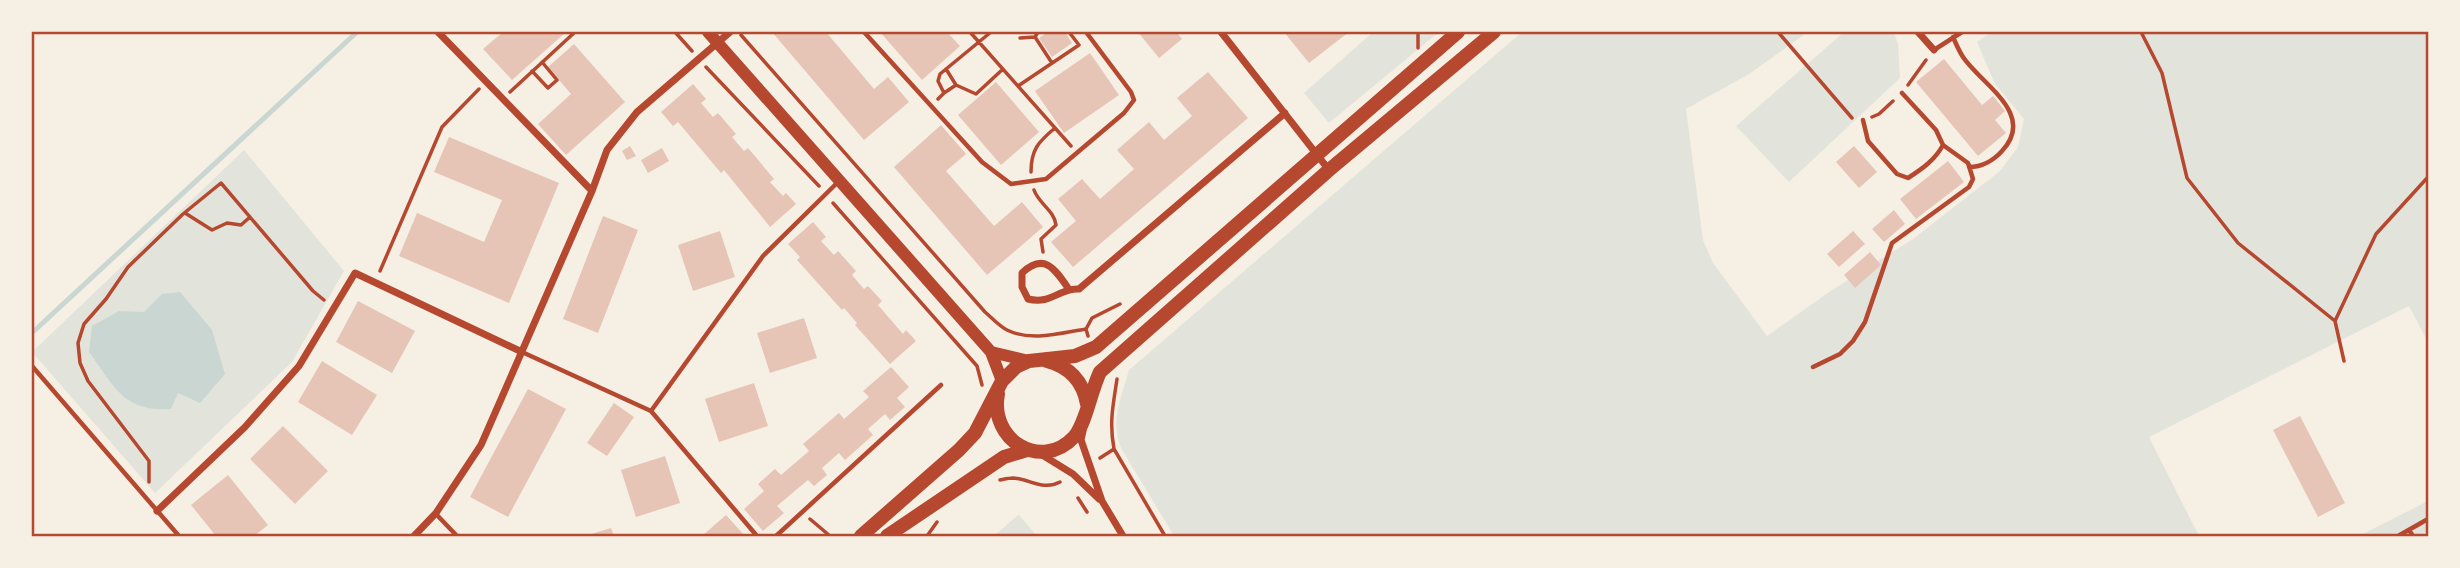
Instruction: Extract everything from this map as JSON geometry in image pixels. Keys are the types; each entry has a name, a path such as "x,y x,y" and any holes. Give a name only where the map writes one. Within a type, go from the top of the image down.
{"main road":[{"path":"860,537 964,445 975,433 995,388 1016,367 1029,361 1075,356 1096,347 1458,32"},
{"path":"887,537 1004,457 1031,450 1051,450 1067,444 1084,421 1100,372 1329,170 1494,32"},
{"path":"1045,360 1060,364 1076,376 1084,390 1087,406"},
{"path":"995,388 998,421 1006,435 1017,445 1031,450"}],"street":[{"path":"438,32 592,191"},
{"path":"708,32 990,352 995,388"},
{"path":"414,537 436,513 481,445 592,191 607,150 637,112 730,32"},
{"path":"1222,32 1329,170"},
{"path":"1918,32 1934,50"},
{"path":"1068,288 1055,269 1044,263 1031,264 1022,274 1022,287 1028,299 1038,301 1054,298 1068,288 1079,289 1285,113"},
{"path":"157,511 245,427 299,366 355,273 522,352"},
{"path":"990,352 1029,361"},
{"path":"1084,421 1081,440 1101,501 1123,537"},
{"path":"1031,450 1073,474 1101,501"}],"lane":[{"path":"864,32 982,162 1011,184 1046,179 1124,113 1134,100 1131,92 1086,32"},
{"path":"1934,50 1962,32"},
{"path":"1953,37 1963,58 2003,100 2015,124 2012,140 2000,153 1979,167 1969,167"},
{"path":"1813,367 1840,354 1853,341 1870,310 1892,243 1969,187 1973,179 1969,167 1943,145 1936,131 1902,93"},
{"path":"1863,120 1868,141 1902,178 1908,178 1924,167 1943,145"},
{"path":"651,411 763,256 839,180"},
{"path":"522,352 651,411 757,537"},
{"path":"32,366 179,537"},
{"path":"776,537 941,385"},
{"path":"436,513 457,537"},
{"path":"2398,537 2428,519"},
{"path":"2409,530 2413,537"}],"path":[{"path":"503,99 575,32"},
{"path":"675,32 825,194 995,388"},
{"path":"738,32 985,312 1007,330 1028,335 1046,336 1086,329"},
{"path":"970,32 1077,153"},
{"path":"944,93 938,81 940,74 991,32"},
{"path":"1035,37 1038,32"},
{"path":"1018,86 1079,45 1069,32"},
{"path":"1779,32 1854,120 1863,120 1879,114 1902,93 1934,50"},
{"path":"2141,32 2162,73 2188,178 2238,243 2335,321"},
{"path":"1020,38 1035,37"},
{"path":"1035,37 1052,63"},
{"path":"532,71 548,88 557,80 542,62"},
{"path":"946,69 956,85 976,94 1003,69"},
{"path":"375,282 442,127 486,81"},
{"path":"932,105 956,85"},
{"path":"1044,263 1041,239 1056,225 1055,215 1036,196 1032,181 1032,152 1037,142 1055,128"},
{"path":"2344,361 2335,321 2376,234 2428,177"},
{"path":"148,501 149,461 88,381 80,363 78,343 84,324 106,299 128,267 221,183 313,291 334,307"},
{"path":"185,213 212,230 227,223 240,225 250,217"},
{"path":"1118,373 1111,408 1110,431 1114,449 1164,537"},
{"path":"1089,464 1114,449"},
{"path":"997,481 1013,478 1052,486 1073,474"},
{"path":"802,512 830,537"},
{"path":"928,537 940,518"}],"shaded area":[{"path":"1373,32 1439,32 1329,123 1304,93"},
{"path":"1522,32 1808,32 1749,74 1686,109 1703,240 1713,263 1767,336 1832,290 1913,239 2000,171 2018,147 2024,119 1995,84 1977,42 1991,32 2428,32 2428,342 2409,306 2149,437 2199,536 1174,536 1121,448 1118,438 1118,409 1129,370"},
{"path":"1844,32 1894,32 1898,44 1900,78 1789,182 1736,126"},
{"path":"244,150 344,271 292,362 155,493 32,352"},
{"path":"180,292 212,330 225,374 200,403 178,393 171,409 155,409 131,402 114,386 89,352 92,326 119,311 144,312 162,294"},
{"path":"2428,501 2428,536 2359,536"},
{"path":"1018,515 1037,536 994,536"}],"building":[{"path":"503,32 566,32 512,80 483,49"},
{"path":"772,32 826,32 874,89 888,77 909,102 864,140"},
{"path":"880,32 947,32 960,46 922,80"},
{"path":"1048,32 1065,32 1072,43 1052,57 1039,38"},
{"path":"1138,32 1180,32 1178,34 1182,39 1159,58"},
{"path":"1284,32 1349,32 1309,63"},
{"path":"574,44 625,102 566,155 538,124 571,94 548,67"},
{"path":"1090,53 1119,95 1064,133 1035,91"},
{"path":"1944,59 1982,105 1993,96 2005,111 1995,120 2006,133 1978,156 1916,82"},
{"path":"1208,72 1248,118 1073,267 1051,242 1076,221 1058,199 1082,179 1100,199 1134,169 1117,150 1149,122 1164,140 1192,116 1177,98"},
{"path":"996,82 1039,132 1001,165 958,115"},
{"path":"693,84 706,99 701,103 713,117 718,113 736,134 732,137 744,151 748,148 774,179 770,182 783,196 786,193 796,204 770,227 724,170 721,173 678,122 673,126 661,112"},
{"path":"941,125 966,154 946,171 994,226 1022,202 1043,227 987,275 894,167"},
{"path":"449,137 559,183 509,303 399,256 417,213 484,242 502,200 434,172"},
{"path":"630,146 636,156 627,160 622,151"},
{"path":"1854,146 1877,172 1859,188 1836,162"},
{"path":"662,148 669,161 648,173 641,160"},
{"path":"1948,161 1964,182 1916,219 1900,199"},
{"path":"1894,210 1905,224 1884,242 1872,229"},
{"path":"603,216 638,230 598,333 563,319"},
{"path":"813,222 826,237 821,241 834,255 838,251 856,271 852,275 864,289 868,286 882,301 878,305 903,334 906,330 916,341 890,364 855,325 857,323 844,308 842,310 797,260 800,257 788,244"},
{"path":"720,231 735,277 693,291 678,245"},
{"path":"1853,231 1865,244 1839,267 1827,254"},
{"path":"1870,252 1881,265 1855,288 1844,275"},
{"path":"358,301 415,331 392,373 336,342"},
{"path":"804,318 817,358 770,373 757,333"},
{"path":"322,361 377,395 352,435 298,402"},
{"path":"891,367 909,387 897,398 905,407 890,420 885,414 868,429 873,435 845,460 839,453 822,468 827,475 814,486 808,480 777,506 784,513 763,531 744,509 764,491 758,484 775,469 781,475 809,451 803,444 839,413 844,419 869,397 863,391"},
{"path":"754,383 768,426 719,442 705,399"},
{"path":"528,389 566,409 508,517 470,497"},
{"path":"614,403 634,417 607,456 587,443"},
{"path":"2300,416 2345,503 2318,517 2273,430"},
{"path":"283,426 328,471 295,504 250,459"},
{"path":"665,456 680,503 636,517 621,470"},
{"path":"228,475 268,525 254,536 216,536 191,505"},
{"path":"726,515 743,536 702,536"},
{"path":"611,528 614,536 585,536"}],"waterway":[{"path":"34,331 357,32"}]}
